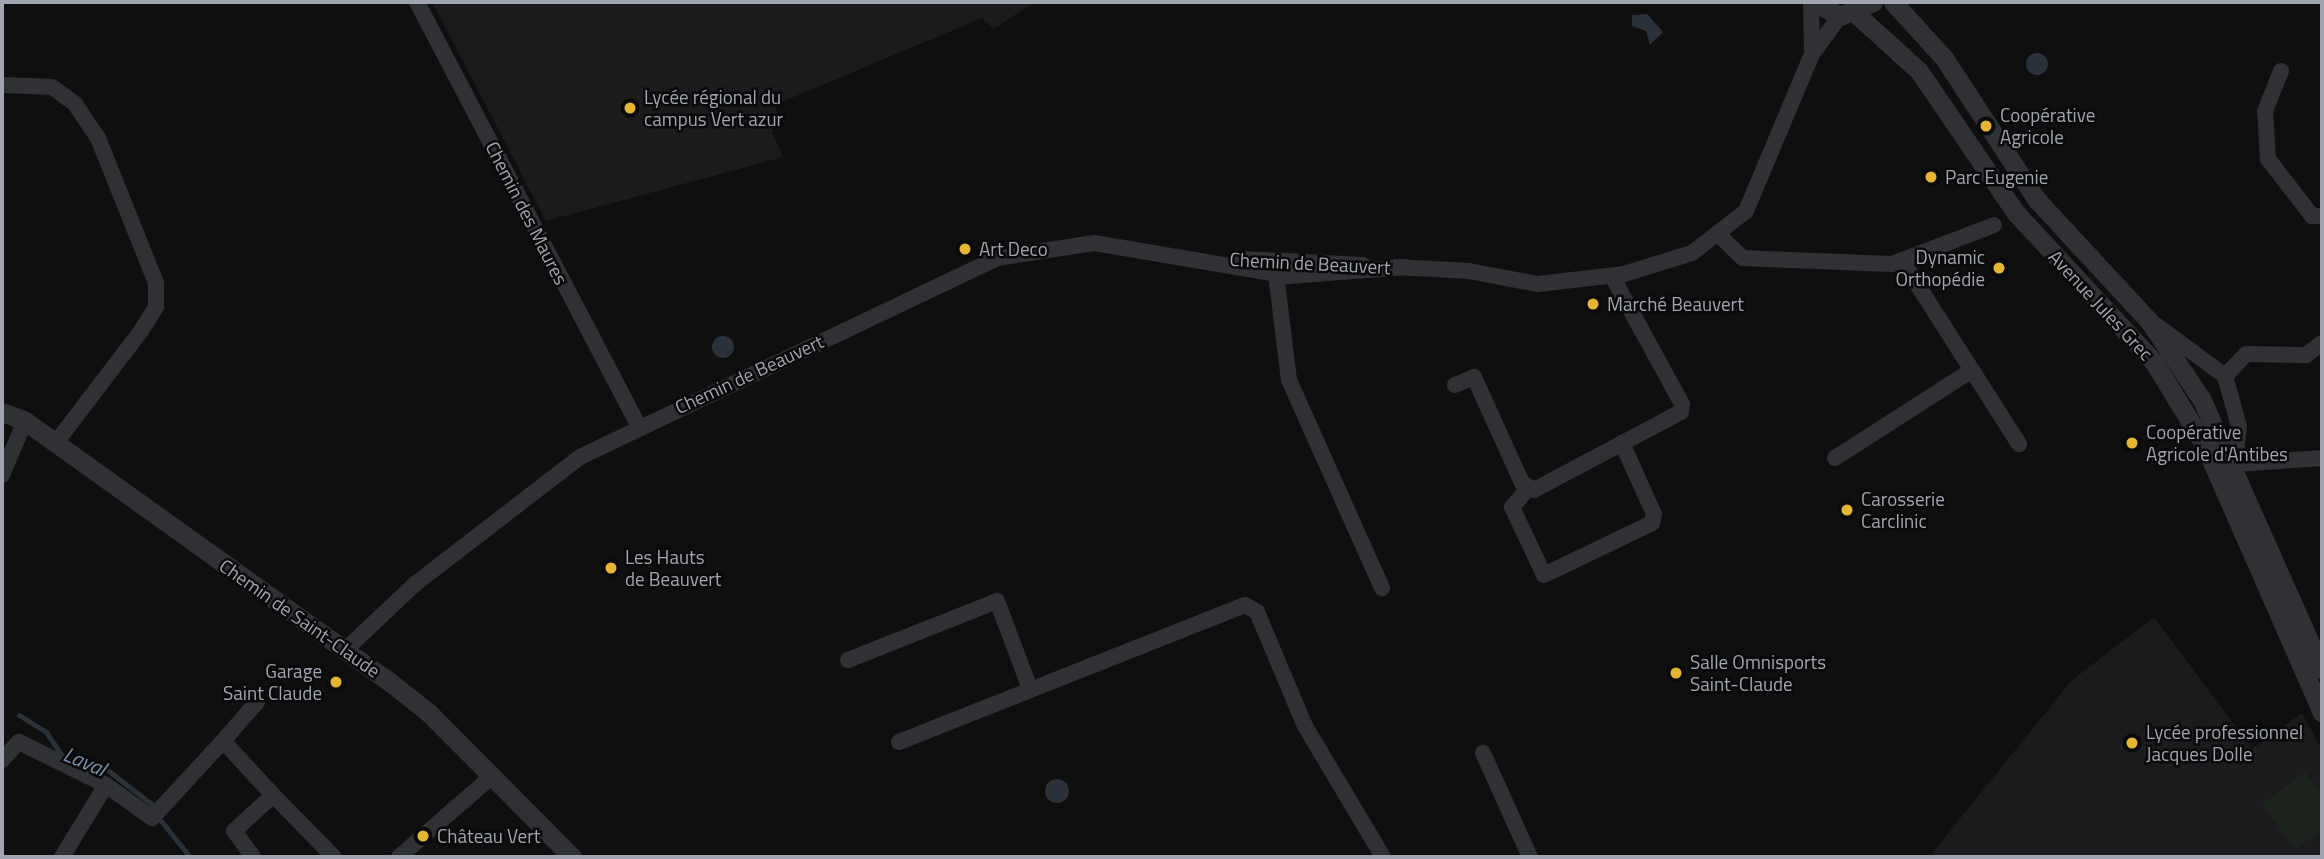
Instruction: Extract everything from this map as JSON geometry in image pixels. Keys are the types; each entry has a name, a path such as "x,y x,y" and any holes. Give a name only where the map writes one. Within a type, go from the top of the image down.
{"street":[{"name":"Chemin des Maures","path":"416,2 638,425"},
{"name":"Chemin de Beauvert","path":"344,650 415,584 580,457 638,425 999,258 1094,243 1214,258 1406,267 1538,284 1612,276 1692,253 1720,236 1746,211 1765,176 1812,54 1812,2"},
{"name":"Avenue Jules Grec","path":"1812,2 1848,15 1919,71 2016,213 2154,362 2205,446 2322,712"},
{"path":"1848,15 1872,2"},
{"name":"Avenue Jules Grec","path":"1893,2 1944,58 2037,200 2150,322 2202,400 2235,464 2322,670"},
{"name":"Chemin de Beauvert","path":"1812,54 1848,15"},
{"path":"2281,71 2265,111 2268,159 2312,216 2322,216"},
{"path":"2,85 52,87 75,104 98,138 156,283 156,307 141,331 55,444"},
{"path":"1720,236 1742,258 1903,262 1994,225"},
{"name":"Chemin de Beauvert","path":"1214,258 1276,274 1350,275 1406,267"},
{"path":"1903,262 2020,444"},
{"path":"1276,274 1289,380 1382,588"},
{"path":"1455,386 1474,377 1529,487 1534,490 1681,412 1682,404 1612,276"},
{"path":"2150,322 2225,376 2239,426 2235,464 2322,458"},
{"path":"2225,376 2246,354 2306,355 2322,343"},
{"path":"1835,458 1972,370"},
{"name":"Chemin de Saint-Claude","path":"2,412 25,421 429,713 564,855"},
{"path":"2,475 25,421"},
{"path":"1529,487 1512,507 1544,575 1652,523 1654,514 1622,443"},
{"path":"848,660 997,601 1030,689"},
{"path":"899,742 1030,689 1252,607 1305,726 1383,857"},
{"path":"2,760 19,741 106,785 152,818 257,702"},
{"path":"223,741 334,857"},
{"path":"1483,754 1530,857"},
{"path":"399,857 490,778"},
{"path":"62,857 106,785"},
{"path":"253,857 234,831 273,795"}],"shaded area":[{"name":"Lycée régional du campus Vert azur","path":"432,2 1034,2 994,29 982,18 777,104 772,132 783,157 546,221"},
{"path":"1647,14 1663,32 1650,45 1646,31 1632,26 1632,15"},
{"path":"2037,53 2045,56 2048,64 2045,72 2037,75 2029,72 2026,64 2029,56"},
{"path":"723,336 731,339 734,347 731,355 723,358 715,355 712,347 715,339"},
{"name":"Lycée professionnel Jacques Dolle","path":"2154,617 2252,749 2302,713 2322,750 2322,857 1929,857 2071,681"},
{"path":"2305,772 2322,795 2322,830 2295,850 2262,804"},
{"path":"1057,779 1068,786 1069,791 1062,802 1057,803 1046,796 1045,791 1052,780"}],"waterway":[{"name":"Laval","path":"19,715 46,732 63,757"},
{"name":"Laval","path":"72,761 105,768 154,806"},
{"name":"Laval","path":"161,821 190,857"}],"place":[{"name":"Lycée régional du campus Vert azur","path":"630,108"},
{"name":"Coopérative Agricole","path":"1986,126"},
{"name":"Parc Eugenie","path":"1931,177"},
{"name":"Art Deco","path":"965,249"},
{"name":"Dynamic Orthopédie","path":"1999,268"},
{"name":"Marché Beauvert","path":"1593,304"},
{"name":"Coopérative Agricole d'Antibes","path":"2132,443"},
{"name":"Carosserie Carclinic","path":"1847,510"},
{"name":"Les Hauts de Beauvert","path":"611,568"},
{"name":"Salle Omnisports Saint-Claude","path":"1676,673"},
{"name":"Garage Saint Claude","path":"336,682"},
{"name":"Lycée professionnel Jacques Dolle","path":"2132,743"},
{"name":"Château Vert","path":"423,836"}]}
